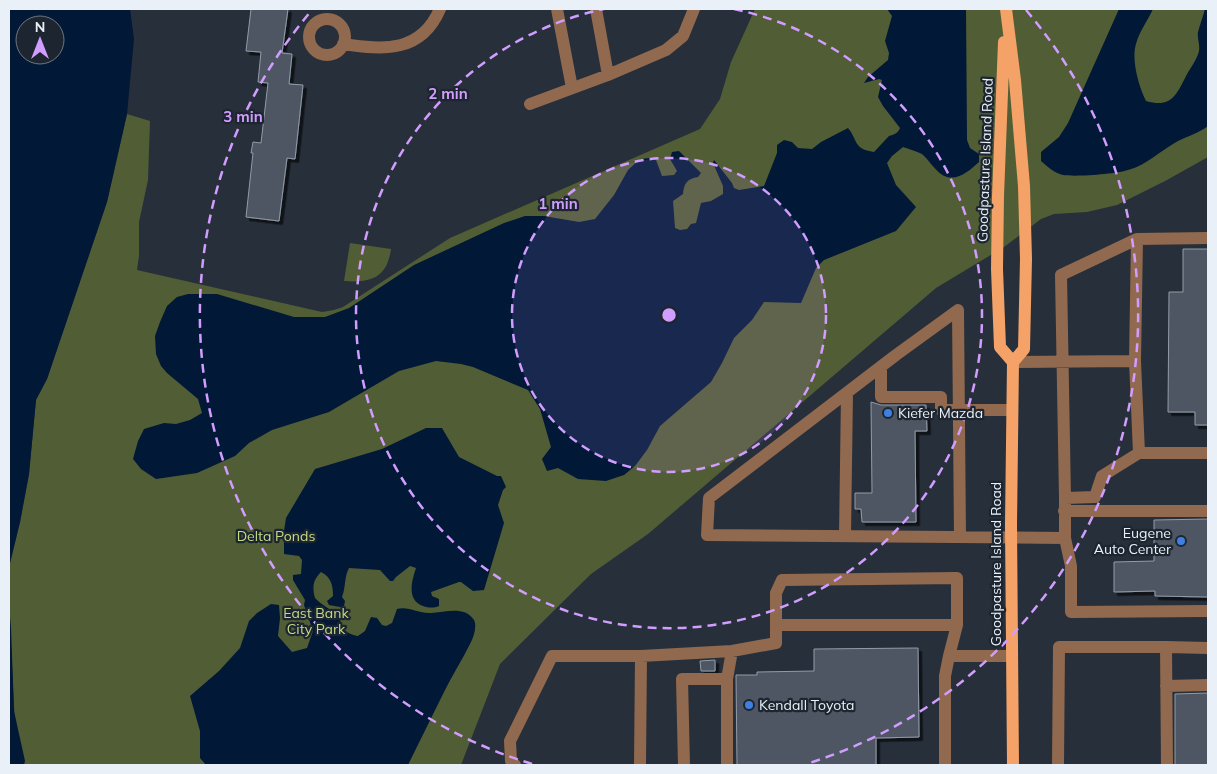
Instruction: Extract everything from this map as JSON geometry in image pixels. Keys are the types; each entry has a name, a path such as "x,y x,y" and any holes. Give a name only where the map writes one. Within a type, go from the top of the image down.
{"main road":[{"name":"Goodpasture Island Road","path":"1006,12 1002,81 997,270 1000,347 1013,362"},
{"name":"Goodpasture Island Road","path":"1006,12 1015,80 1023,176 1026,260 1024,349 1013,362 1011,538 1013,765"}],"lane":[{"path":"344,44 384,48 406,43 427,30 436,19 440,9"},
{"path":"557,9 572,88"},
{"path":"596,9 608,75"},
{"path":"530,104 608,75 666,50 683,36 694,9"},
{"path":"1208,238 1137,239 1061,275 1064,511 1065,538 1071,566 1071,612 1208,611"},
{"path":"1137,239 1135,360 1139,452"},
{"path":"960,537 958,310 709,498 708,535 1065,538"},
{"path":"1013,362 1135,360"},
{"path":"881,367 881,397 940,397 941,410 1012,410"},
{"path":"845,536 847,393"},
{"path":"1064,498 1095,497 1102,476 1139,452 1208,453"},
{"path":"1064,511 1208,511"},
{"path":"514,765 511,761 510,741 552,656 642,656 732,651 776,643 776,592 782,580 957,578 957,625 945,676 945,765"},
{"path":"776,625 957,625"},
{"path":"1058,765 1058,647 1208,648"},
{"path":"1166,647 1167,765"},
{"path":"727,765 727,679 732,651"},
{"path":"640,765 642,656"},
{"path":"949,656 1012,656"},
{"path":"684,765 682,679 727,679"},
{"path":"1166,686 1208,685"}],"green space":[{"name":"Delta Ponds","path":"755,9 1208,9 1208,157 1117,205 1087,212 1054,214 1041,219 1004,247 936,288 648,534 591,574 500,664 461,765 17,765 9,575 29,474 36,399 47,379 107,202 127,114 150,121 148,180 139,222 137,270 322,312 334,310 343,307 450,238 700,129 720,99 731,62"},
{"path":"350,243 391,249 386,267 376,277 370,279 344,281"}],"water":[{"path":"9,9 130,9 134,39 127,114 107,202 47,379 36,400 29,474 9,575"},
{"path":"887,9 966,9 967,140 970,148 979,154 979,162 962,175 951,178 941,174 922,154 915,151 903,147 892,156 887,163 896,185 916,207 896,231 824,260 816,268 801,303 764,302 752,320 734,338 711,382 660,426 647,450 635,466 624,475 606,481 578,479 558,468 547,471 542,459 551,447 540,409 528,390 473,367 436,361 399,371 329,412 272,430 249,443 235,456 197,473 156,479 141,469 133,459 138,441 144,429 164,423 176,424 190,420 202,413 198,399 167,373 161,366 156,354 155,336 160,322 167,306 177,297 188,294 217,294 294,317 325,317 349,308 414,265 504,223 525,216 544,216 579,222 595,219 614,195 628,170 640,159 649,158 656,160 662,176 674,175 677,171 670,159 672,152 679,151 701,173 698,177 687,182 683,194 673,201 675,228 680,230 687,229 691,224 696,223 701,203 711,201 723,194 723,186 713,163 714,160 734,188 739,190 764,186 777,153 777,145 784,140 792,142 798,148 812,149 821,142 848,128 862,149 874,152 889,136 898,131 900,128 878,97 882,80 864,83 868,77 888,60 889,53 885,41 892,16"},
{"path":"1119,9 1153,9 1137,40 1134,58 1138,81 1146,101 1161,103 1172,99 1176,95 1197,58 1199,51 1198,32 1205,9 1208,9 1208,126 1178,141 1135,168 1115,173 1069,176 1060,174 1051,170 1041,161 1041,152 1059,137 1068,123"},
{"path":"426,428 442,428 459,457 497,476 501,476 506,487 503,490 498,505 504,523 484,590 473,591 459,582 431,592 432,596 439,599 439,606 431,608 423,606 412,595 412,584 416,568 410,566 393,581 390,581 380,570 349,568 342,597 345,601 344,606 340,607 329,605 327,601 333,596 333,592 331,582 327,576 321,572 313,587 315,598 336,614 346,632 353,635 358,636 365,631 371,617 377,618 382,625 386,626 392,623 397,609 401,608 427,613 459,611 470,615 474,620 475,628 472,640 408,765 206,765 200,758 200,731 190,696 219,671 240,648 249,621 271,604 279,605 278,636 292,652 307,648 313,631 304,605 305,600 293,580 293,575 301,574 302,560 299,556 284,554 284,531 286,518 315,469 382,449"},
{"path":"9,605 14,711 25,761 24,765 9,765"}],"building":[{"path":"251,9 288,9 282,53 292,54 289,84 303,85 295,159 287,158 279,221 246,217 253,153 251,153 253,142 261,143 268,83 258,82 261,52 246,51"},
{"path":"1183,249 1208,249 1208,425 1195,425 1195,412 1168,412 1169,292 1183,292"},
{"path":"871,402 881,405 926,405 927,431 915,431 916,522 862,522 861,509 855,509 855,493 872,493"},
{"name":"Eugene Auto Center","path":"1208,519 1208,597 1155,596 1155,591 1114,592 1114,562 1154,561 1154,520"},
{"path":"918,648 919,737 876,738 876,765 737,765 736,675 757,675 757,672 814,671 814,649"},
{"path":"715,660 715,671 701,671 700,661"},
{"path":"1208,693 1208,765 1175,765 1175,694"}],"place":[{"name":"Kiefer Mazda","path":"888,413"},
{"name":"Eugene Auto Center","path":"1181,541"},
{"name":"Kendall Toyota","path":"749,705"}],"park label":[{"name":"East Bank City Park","path":"316,622"}]}
